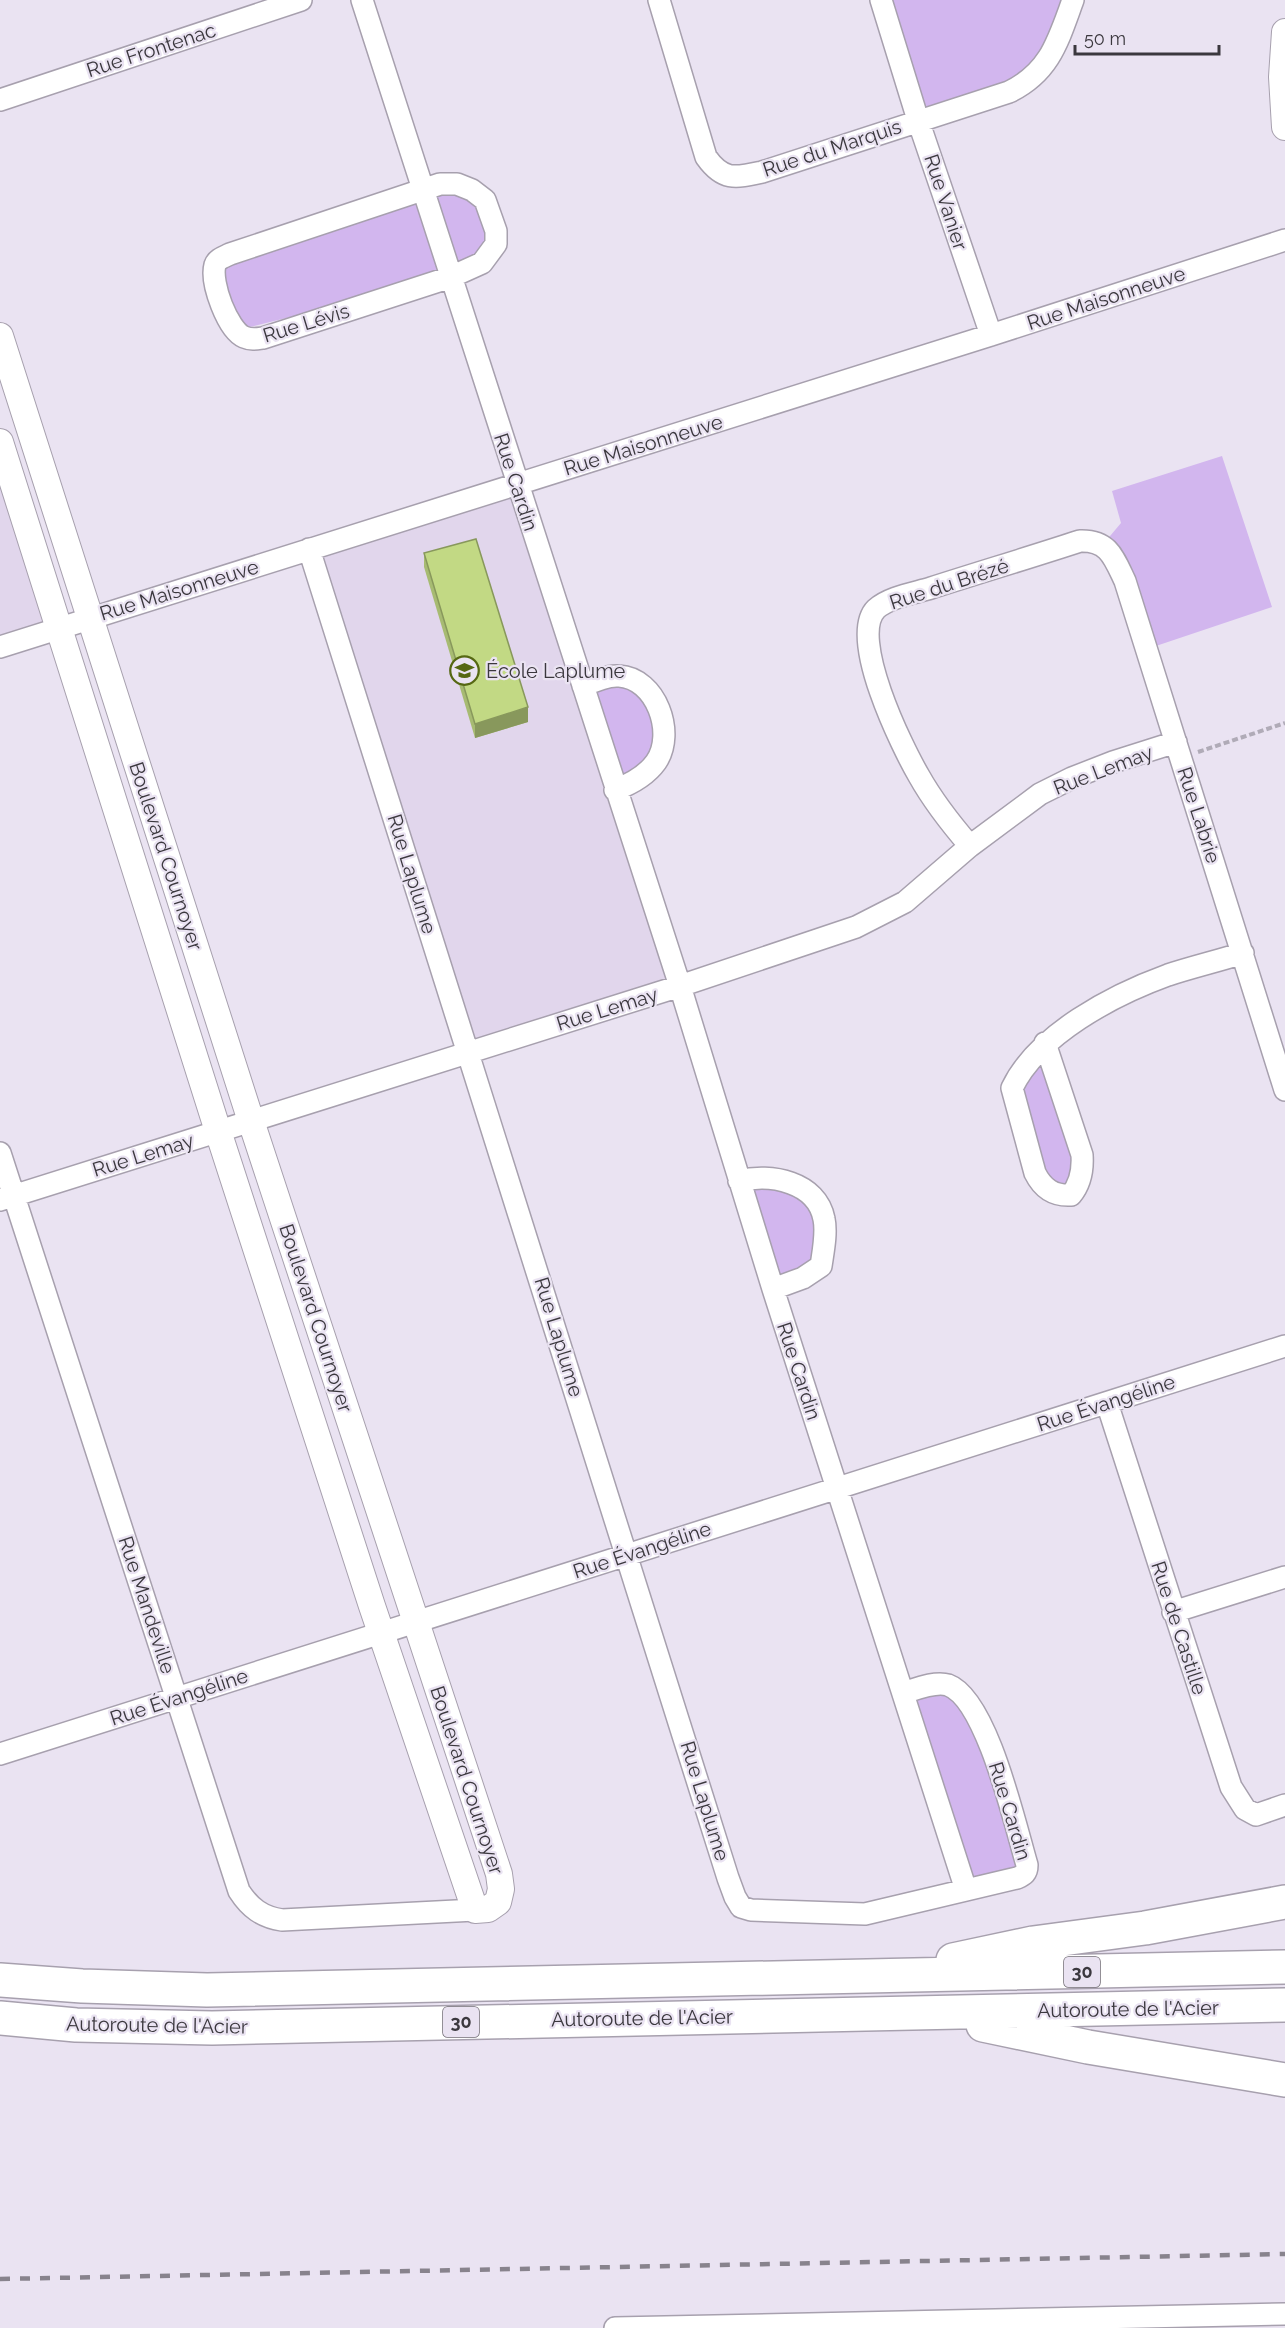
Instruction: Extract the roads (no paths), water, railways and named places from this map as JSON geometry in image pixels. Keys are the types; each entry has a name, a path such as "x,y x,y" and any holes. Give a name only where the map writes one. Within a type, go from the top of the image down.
{"highway":[{"path":"879,1976 1033,1943 1145,1928 1285,1902"},
{"name":"Autoroute de l'Acier","path":"8,1979 131,1989 207,1990 1285,1967"},
{"name":"Autoroute de l'Acier","path":"0,2019 87,2026 201,2028 1285,2005"},
{"path":"922,2012 1088,2047 1285,2080"}],"street":[{"name":"Rue Frontenac","path":"0,100 301,0"},
{"name":"Rue Cardin","path":"362,0 680,986 773,1289 966,1890 1023,1876 1027,1871 1027,1865 988,1738 971,1704 957,1690 946,1684 937,1684 903,1693"},
{"name":"Rue du Marquis","path":"658,0 697,134 706,157 716,172 732,176 762,172 1009,92 1027,83 1040,70 1053,51 1073,0"},
{"name":"Rue Vanier","path":"882,0 918,120 990,335"},
{"path":"1285,32 1282,77 1285,127"},
{"path":"422,190 440,184 457,184 472,190 485,200 492,215 496,244 482,263 451,277"},
{"name":"Rue Lévis","path":"422,190 219,259 215,265 215,276 220,300 233,329 243,337 253,340 451,277"},
{"name":"Rue Maisonneuve","path":"0,647 1285,240"},
{"name":"Boulevard Cournoyer","path":"0,336 251,1121 499,1874 501,1889 498,1902 488,1909 474,1910 381,1633 218,1131 0,442"},
{"name":"Rue du Brézé","path":"970,846 919,777 893,727 871,655 868,633 870,618 877,609 890,601 1080,541 1091,541 1104,545"},
{"name":"Rue Labrie","path":"1104,545 1115,560 1125,581 1184,748 1285,1090"},
{"name":"Rue Laplume","path":"309,549 735,1897 741,1907 751,1910 866,1914 966,1890"},
{"path":"583,686 617,675 631,678 652,695 659,708 663,723 664,743 657,761 647,773 633,783 615,790"},
{"name":"Rue Lemay","path":"7,1198 680,986 871,921 904,902 970,846 1048,790 1113,762 1184,748"},
{"path":"1045,1043 1082,1155 1083,1167 1078,1187 1071,1195 1060,1196 1041,1184 1035,1173 1012,1088 1025,1065 1045,1043 1086,1015 1131,991 1168,975 1243,953"},
{"name":"Rue Mandeville","path":"0,1153 7,1198 178,1698 239,1891 246,1901 259,1912 269,1918 282,1920 474,1910"},
{"path":"739,1181 762,1176 786,1181 800,1187 821,1207 825,1222 821,1266 803,1278 773,1289"},
{"name":"Rue Évangéline","path":"0,1754 1285,1346"},
{"name":"Rue de Castille","path":"1107,1403 1231,1787 1245,1809 1256,1815 1285,1805"},
{"path":"1173,1612 1285,1576"},
{"path":"615,2328 1285,2314"}],"railway":[{"path":"0,2279 1285,2254"}],"place":[{"name":"École Laplume","path":"465,671"}]}
